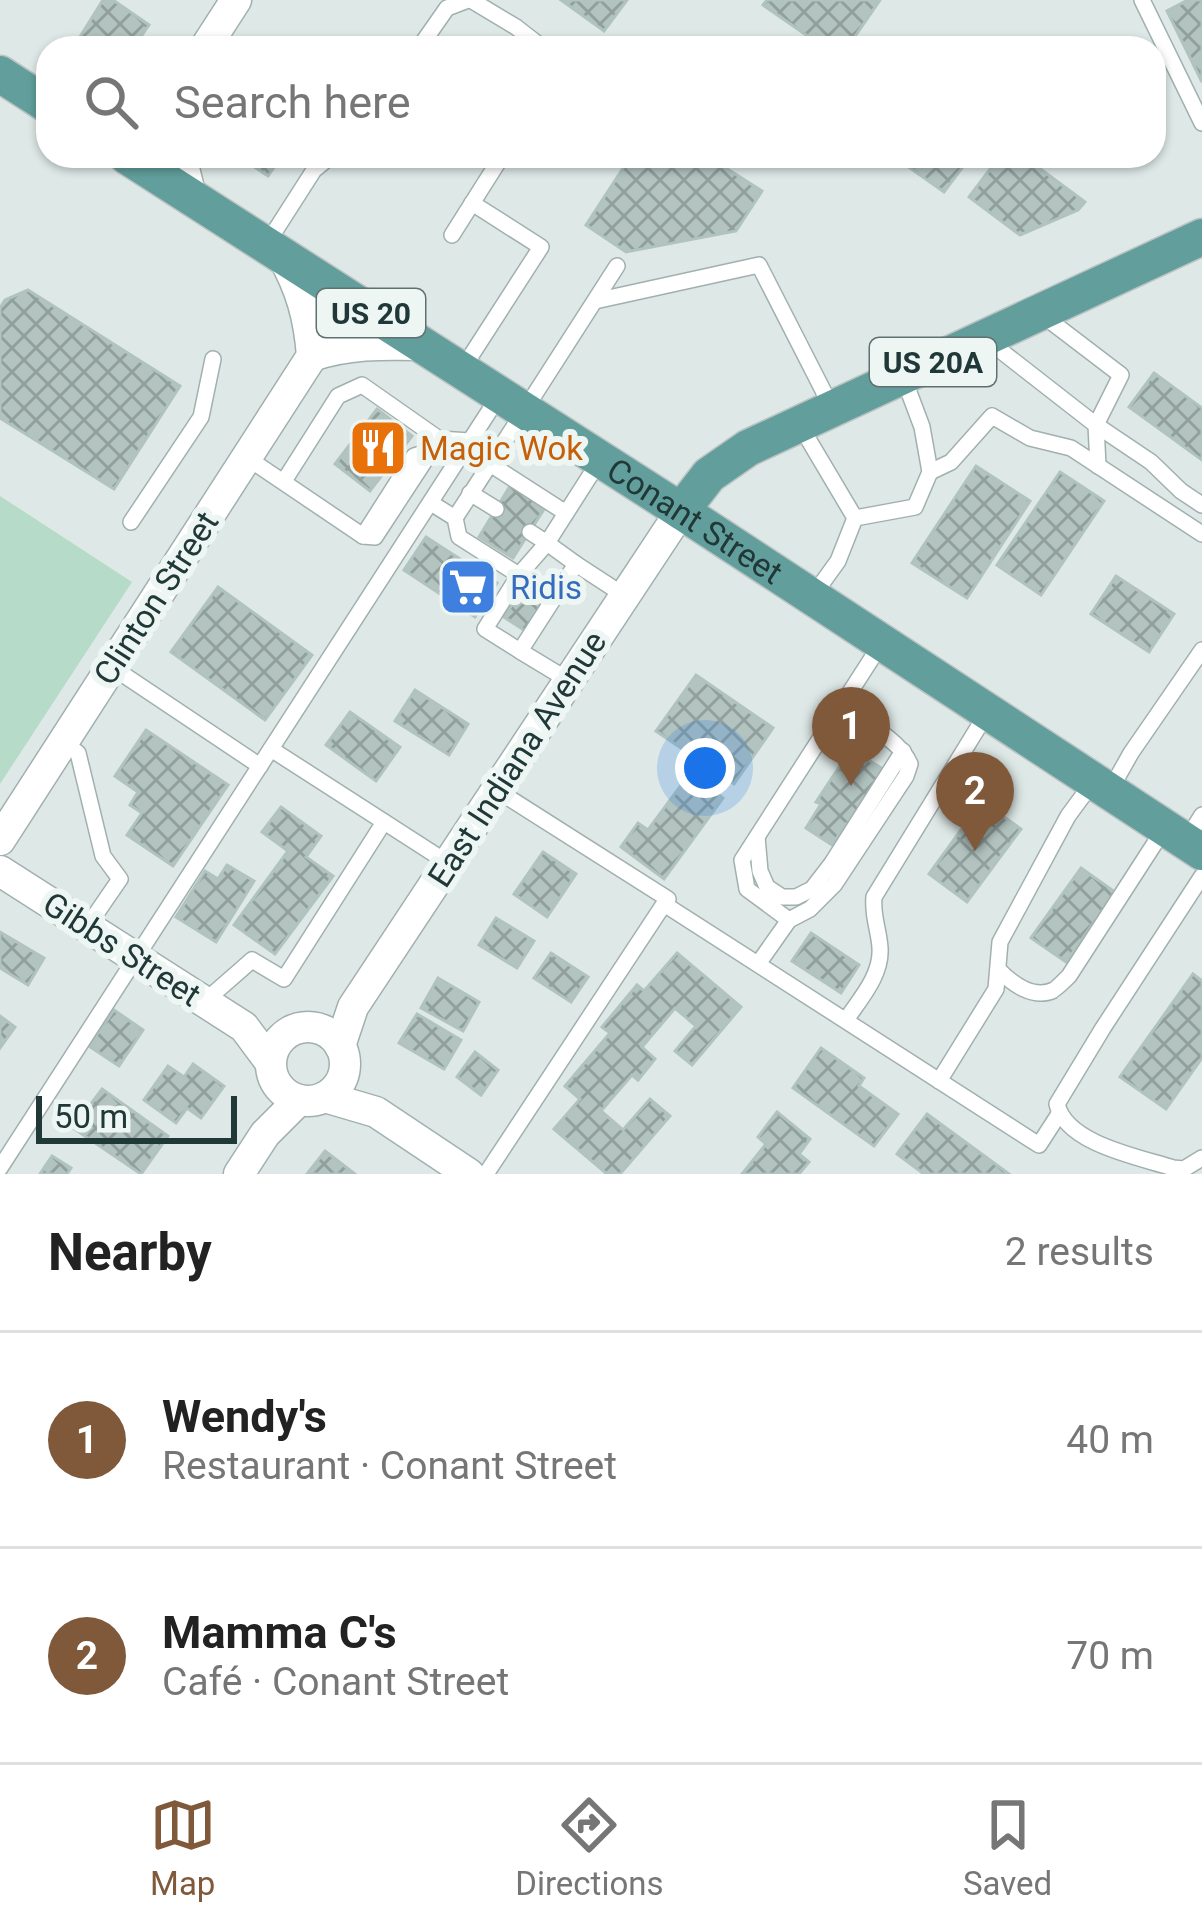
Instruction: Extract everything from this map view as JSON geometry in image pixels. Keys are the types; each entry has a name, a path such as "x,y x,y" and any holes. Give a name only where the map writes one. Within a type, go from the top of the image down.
{"main road":[{"path":"0,74 36,97"},
{"name":"Conant Street","path":"145,168 1101,787 1189,834"},
{"name":"US 20A","path":"681,512 709,475 748,448 1202,237"}],"street":[{"path":"213,36 236,0"},
{"path":"184,168 190,197"},
{"path":"274,251 300,287 309,317 312,356 355,346 419,345"},
{"name":"Clinton Street","path":"0,841 312,356"},
{"name":"East Indiana Avenue","path":"323,1043 353,1006 681,512"},
{"name":"Gibbs Street","path":"0,872 244,1027 293,1086"},
{"name":"Gibbs Street","path":"244,1027 323,1043"},
{"path":"376,1112 323,1043 280,1039 273,1050 293,1086 376,1112 469,1174"},
{"path":"293,1086 334,1090 323,1043"},
{"path":"239,1174 293,1086"}],"lane":[{"path":"427,36 447,8 470,0 528,36"},
{"path":"1142,0 1160,36"},
{"path":"1166,49 1202,122"},
{"path":"274,251 316,168"},
{"path":"452,235 494,168"},
{"path":"460,372 541,247 472,203"},
{"path":"595,301 759,265 855,518 838,561 812,597"},
{"path":"0,1168 470,441 510,404 595,301 617,266"},
{"path":"1039,313 1121,375 1096,425 1098,466"},
{"path":"985,338 1202,505"},
{"path":"131,522 201,417 213,359"},
{"path":"855,518 915,507 930,472 922,427 902,376"},
{"path":"284,481 338,396 362,385 435,444"},
{"path":"455,518 490,464 510,404"},
{"path":"930,472 951,461 992,416 1030,438 1071,448 1202,534"},
{"path":"369,537 414,456 435,444 470,441"},
{"path":"246,457 369,537 400,551"},
{"path":"568,680 485,629 600,460"},
{"path":"490,464 566,513"},
{"path":"470,493 496,509"},
{"path":"431,503 455,518 460,537 519,575"},
{"path":"530,532 625,596"},
{"path":"520,650 576,564"},
{"path":"789,920 747,889 742,860 881,643"},
{"path":"940,1081 996,989 1000,942 1069,816 1132,753 1202,650"},
{"path":"112,667 260,766"},
{"path":"758,964 789,920 810,909 834,885 910,764 903,751 839,706"},
{"path":"846,1020 878,969 881,952 872,913 874,897 987,713"},
{"path":"63,742 78,753 103,856 120,879 88,927"},
{"path":"271,749 448,863"},
{"path":"757,837 760,871 767,887 782,897 796,897 812,889 903,751"},
{"path":"486,1174 668,899 495,789"},
{"path":"204,1002 252,961 284,979 384,822"},
{"path":"998,969 1034,994 1054,990 1189,834"},
{"path":"664,904 1039,1145 1059,1114 1058,1099 1202,876"},
{"path":"1059,1114 1078,1134 1173,1168 1202,1158"}],"green space":[{"path":"0,496 132,582 0,784"}],"building":[{"path":"103,0 113,0 149,25 141,36 80,36"},
{"path":"561,0 627,0 604,31"},
{"path":"767,0 880,0 855,36 808,36 763,5"},
{"path":"1188,0 1202,0 1202,82 1167,11"},
{"path":"623,168 726,168 762,191 736,231 626,252 586,225"},
{"path":"910,168 962,168 944,192"},
{"path":"991,168 1039,168 1085,202 1078,210 1020,235 969,197"},
{"path":"28,290 180,386 114,489 0,418 0,308 5,300"},
{"path":"1154,373 1202,408 1202,460 1129,407"},
{"path":"377,409 412,436 370,491 335,464"},
{"path":"976,466 1030,501 967,598 912,563"},
{"path":"1060,472 1104,501 1041,595 997,565"},
{"path":"510,486 546,506 513,558 479,537"},
{"path":"426,537 497,583 475,617 404,570"},
{"path":"1116,576 1174,614 1149,652 1091,614"},
{"path":"528,580 551,596 527,632 504,617"},
{"path":"218,587 312,655 265,720 171,652"},
{"path":"696,675 773,728 734,784 656,731"},
{"path":"415,690 468,724 449,755 395,721"},
{"path":"350,712 400,747 376,781 326,745"},
{"path":"146,730 228,785 173,866 127,835 142,813 130,805 138,792 115,776"},
{"path":"851,749 886,771 832,845 806,828 821,804 816,802"},
{"path":"690,773 723,798 664,879 621,847 638,823 648,830"},
{"path":"982,801 1021,829 967,902 929,874"},
{"path":"281,807 321,836 306,857 333,876 275,954 234,925 288,851 262,832"},
{"path":"543,852 576,874 547,917 514,894"},
{"path":"227,865 254,881 216,942 176,917 205,871 218,879"},
{"path":"1081,868 1115,892 1066,962 1031,938"},
{"path":"496,918 534,941 517,968 479,945"},
{"path":"0,932 44,958 28,985 0,968"},
{"path":"811,933 859,965 841,993 792,961"},
{"path":"551,953 588,977 571,1002 534,978"},
{"path":"677,953 741,1007 692,1065 675,1051 696,1026 675,1008 642,1047 655,1059 638,1080 632,1075 601,1111 623,1130 650,1099 670,1116 620,1174 607,1174 554,1129 580,1099 565,1086 610,1033 602,1027 637,985 644,991"},
{"path":"1193,974 1202,981 1202,1058 1166,1109 1120,1077"},
{"path":"438,978 479,1002 463,1031 421,1008"},
{"path":"114,1010 143,1030 119,1066 89,1046"},
{"path":"417,1014 461,1040 444,1069 399,1043"},
{"path":"0,1016 15,1027 0,1048"},
{"path":"821,1048 864,1078 859,1086 898,1114 874,1146 793,1088"},
{"path":"475,1052 498,1070 481,1095 457,1077"},
{"path":"193,1064 224,1086 201,1118 187,1108 176,1123 144,1100 168,1066 184,1077"},
{"path":"102,1089 168,1136 141,1174 73,1128"},
{"path":"777,1112 810,1139 799,1154 809,1162 799,1174 742,1174 766,1144 758,1137"},
{"path":"927,1114 1009,1174 924,1174 897,1154"},
{"path":"325,1151 355,1174 307,1174"},
{"path":"52,1156 71,1168 67,1174 40,1174"}],"place":[{"name":"Magic Wok","path":"378,448"},
{"name":"Ridis","path":"468,587"},
{"name":"Wendy's","path":"851,786"},
{"name":"Mamma C's","path":"975,851"}]}
